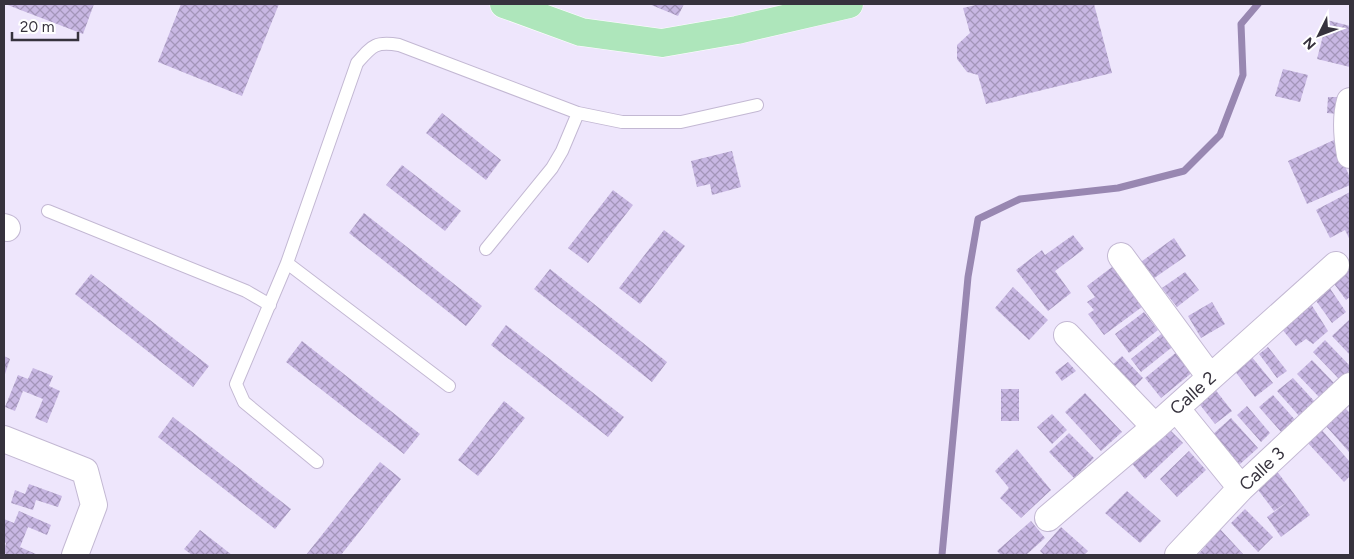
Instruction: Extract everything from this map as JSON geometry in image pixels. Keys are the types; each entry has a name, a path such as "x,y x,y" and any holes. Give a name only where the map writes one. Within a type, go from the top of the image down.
{"main road":[{"path":"504,4 581,32 662,43 738,30 849,4"}],"street":[{"path":"1350,101 1347,131 1350,155"},
{"path":"1122,256 1210,378"},
{"name":"Calle 2","path":"1048,518 1155,427 1336,265"},
{"path":"1067,335 1155,427"},
{"name":"Calle 3","path":"1178,555 1241,488 1350,386"},
{"path":"1176,408 1241,488"},
{"path":"4,439 85,471 94,504 74,555"}],"lane":[{"path":"317,462 244,402 236,384 287,263 357,63 371,47 385,43 399,45 578,113 622,122 681,122 757,105"},
{"path":"486,250 552,168 578,113"},
{"path":"48,211 246,291 270,306"},
{"path":"287,263 449,386"}],"building":[{"path":"5,4 94,4 83,34"},
{"path":"181,4 279,4 242,96 158,62"},
{"path":"649,4 684,4 678,16"},
{"path":"980,4 1094,4 1112,73 986,104 978,75 967,72 957,59 957,45 970,33 963,8"},
{"path":"1327,20 1350,26 1350,67 1317,59"},
{"path":"1283,69 1308,75 1300,102 1275,96"},
{"path":"1328,97 1337,97 1337,114 1327,113"},
{"path":"442,113 501,160 486,180 426,133"},
{"path":"1334,140 1350,178 1350,185 1307,204 1288,161"},
{"path":"732,151 741,187 712,195 710,184 697,187 691,161"},
{"path":"402,165 461,211 445,231 386,185"},
{"path":"613,190 633,205 588,263 568,248"},
{"path":"1350,192 1350,240 1345,230 1330,238 1316,210"},
{"path":"364,213 482,306 466,326 349,233"},
{"path":"664,230 685,246 640,304 619,288"},
{"path":"1073,235 1084,249 1055,271 1071,293 1048,311 1016,270 1042,250 1045,255"},
{"path":"1174,238 1186,256 1150,281 1138,264"},
{"path":"1116,264 1146,304 1104,335 1088,314 1094,310 1087,302 1095,297 1087,286"},
{"path":"1350,267 1350,297 1346,300 1332,281"},
{"path":"550,269 667,362 652,382 534,289"},
{"path":"1185,272 1199,290 1177,307 1162,288"},
{"path":"91,274 209,366 193,387 75,294"},
{"path":"1013,287 1048,320 1029,340 995,308"},
{"path":"1329,287 1346,312 1332,323 1314,298"},
{"path":"1212,302 1225,324 1201,338 1188,316"},
{"path":"1311,304 1328,331 1313,344 1306,339 1296,346 1281,328"},
{"path":"1144,312 1158,330 1129,353 1115,334"},
{"path":"1350,319 1350,355 1332,336"},
{"path":"506,325 624,417 608,437 491,345"},
{"path":"1165,331 1176,344 1141,372 1131,359"},
{"path":"1325,340 1350,366 1350,370 1340,380 1313,352"},
{"path":"302,341 420,434 404,454 286,362"},
{"path":"1268,347 1287,371 1277,378 1259,354"},
{"path":"1178,351 1194,371 1161,398 1145,378"},
{"path":"4,356 10,359 4,377"},
{"path":"1122,356 1143,378 1131,390 1109,368"},
{"path":"1251,356 1273,383 1255,397 1234,370"},
{"path":"1312,360 1334,383 1319,397 1297,374"},
{"path":"1068,362 1076,371 1062,381 1055,372"},
{"path":"33,368 53,376 49,386 60,391 47,423 35,418 43,399 23,391 15,411 5,407 18,375 28,379"},
{"path":"1293,378 1316,403 1300,417 1277,391"},
{"path":"1214,388 1232,411 1215,424 1197,401"},
{"path":"1001,389 1019,389 1019,421 1001,421"},
{"path":"1085,393 1122,432 1101,451 1065,412"},
{"path":"1273,395 1297,422 1283,434 1259,407"},
{"path":"504,401 525,418 478,476 458,460"},
{"path":"1247,406 1270,433 1261,442 1237,415"},
{"path":"1345,408 1350,413 1350,453 1326,426"},
{"path":"1052,414 1067,430 1052,444 1037,427"},
{"path":"173,417 291,509 275,529 158,437"},
{"path":"1231,418 1258,448 1239,465 1212,435"},
{"path":"1166,426 1183,443 1145,479 1129,460"},
{"path":"1320,428 1350,462 1350,476 1344,482 1306,441"},
{"path":"1069,433 1094,458 1074,478 1049,452"},
{"path":"1017,449 1051,490 1021,518 1000,498 1009,488 995,471"},
{"path":"1189,451 1206,470 1177,497 1160,479"},
{"path":"380,462 401,479 341,555 306,555"},
{"path":"1276,470 1310,515 1281,537 1267,517 1289,501 1274,511 1255,486"},
{"path":"29,484 62,496 58,507 36,500 33,510 11,503 15,490 25,494"},
{"path":"1127,491 1161,521 1140,543 1105,513"},
{"path":"1245,509 1273,537 1258,552 1231,523"},
{"path":"19,511 51,525 47,535 28,527 20,547 38,555 10,555 4,553 6,543 4,542 4,519 14,523"},
{"path":"1031,521 1045,538 1026,555 1001,555 997,551"},
{"path":"1061,527 1088,551 1084,555 1044,555 1040,551"},
{"path":"1220,529 1244,555 1198,555"},
{"path":"200,530 232,555 192,555 184,549"}],"waterway":[{"path":"942,555 968,277 978,219 1020,199 1118,188 1184,171 1220,135 1243,75 1241,24 1258,4"}]}
